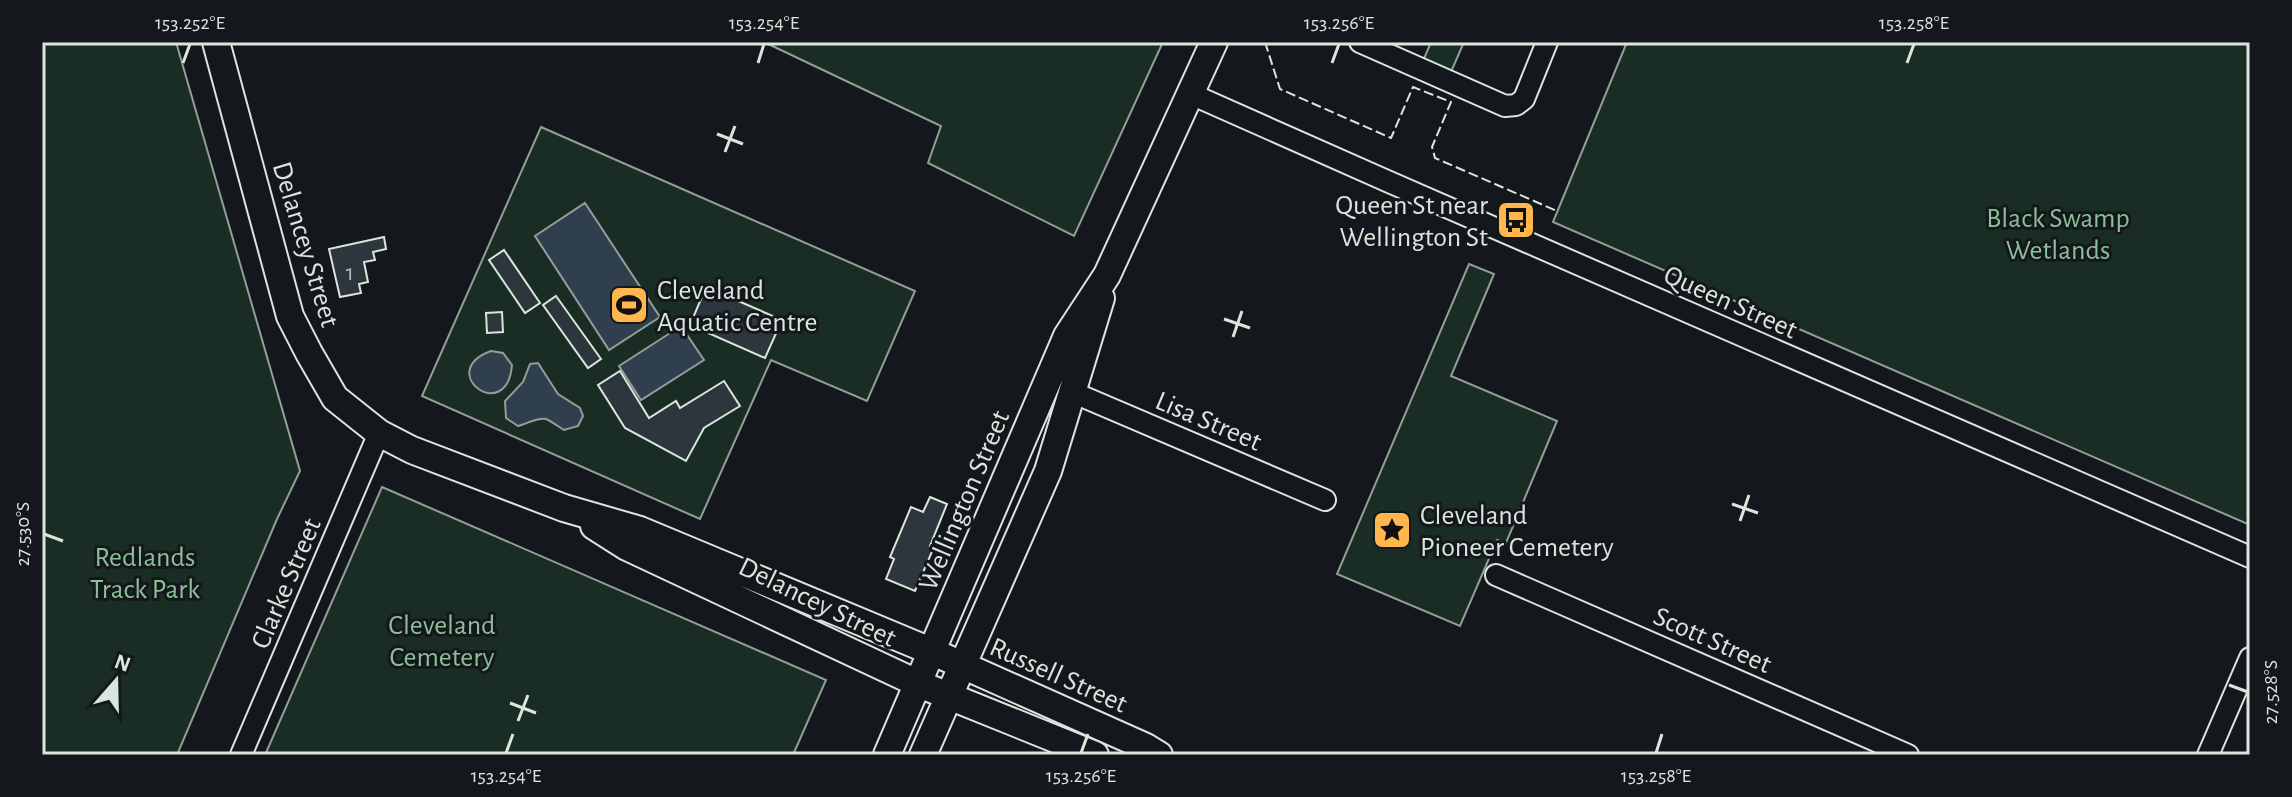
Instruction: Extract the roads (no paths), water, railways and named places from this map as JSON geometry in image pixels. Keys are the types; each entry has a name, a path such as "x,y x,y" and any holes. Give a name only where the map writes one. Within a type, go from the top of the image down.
{"main road":[{"name":"Delancey Street","path":"216,42 290,316 335,398 379,433 412,450 564,508 640,530 933,652"},
{"name":"Wellington Street","path":"887,755 1067,336 1107,275 1214,42"},
{"name":"Wellington Street","path":"923,755 1048,471 1107,275"},
{"name":"Delancey Street","path":"564,508 627,547 919,684"},
{"name":"Russell Street","path":"933,652 1159,755"},
{"path":"919,684 1095,755"}],"street":[{"path":"1360,42 1505,106 1516,105 1524,99 1547,42"},
{"name":"Queen Street","path":"1191,94 2250,557"},
{"name":"Lisa Street","path":"1072,392 1325,500"},
{"name":"Clarke Street","path":"241,755 379,433"},
{"name":"Scott Street","path":"1496,575 1908,755"},
{"path":"2208,755 2250,658"}],"water":[{"path":"585,203 660,317 609,350 535,236"},
{"path":"681,326 704,360 641,400 619,366"},
{"path":"491,351 503,353 512,365 507,383 499,392 488,393 478,389 471,381 470,371 475,360"},
{"path":"538,363 558,394 580,408 583,416 578,426 564,430 543,419 518,426 506,418 505,401 523,382 530,364"}],"place":[{"name":"Queen St near Wellington St","path":"1516,220"},
{"name":"Cleveland Aquatic Centre","path":"629,305"},
{"name":"Cleveland Pioneer Cemetery","path":"1392,530"}],"park label":[{"name":"Black Swamp Wetlands","path":"2058,233"},
{"name":"Redlands Track Park","path":"145,572"},
{"name":"Cleveland Cemetery","path":"442,640"}]}
